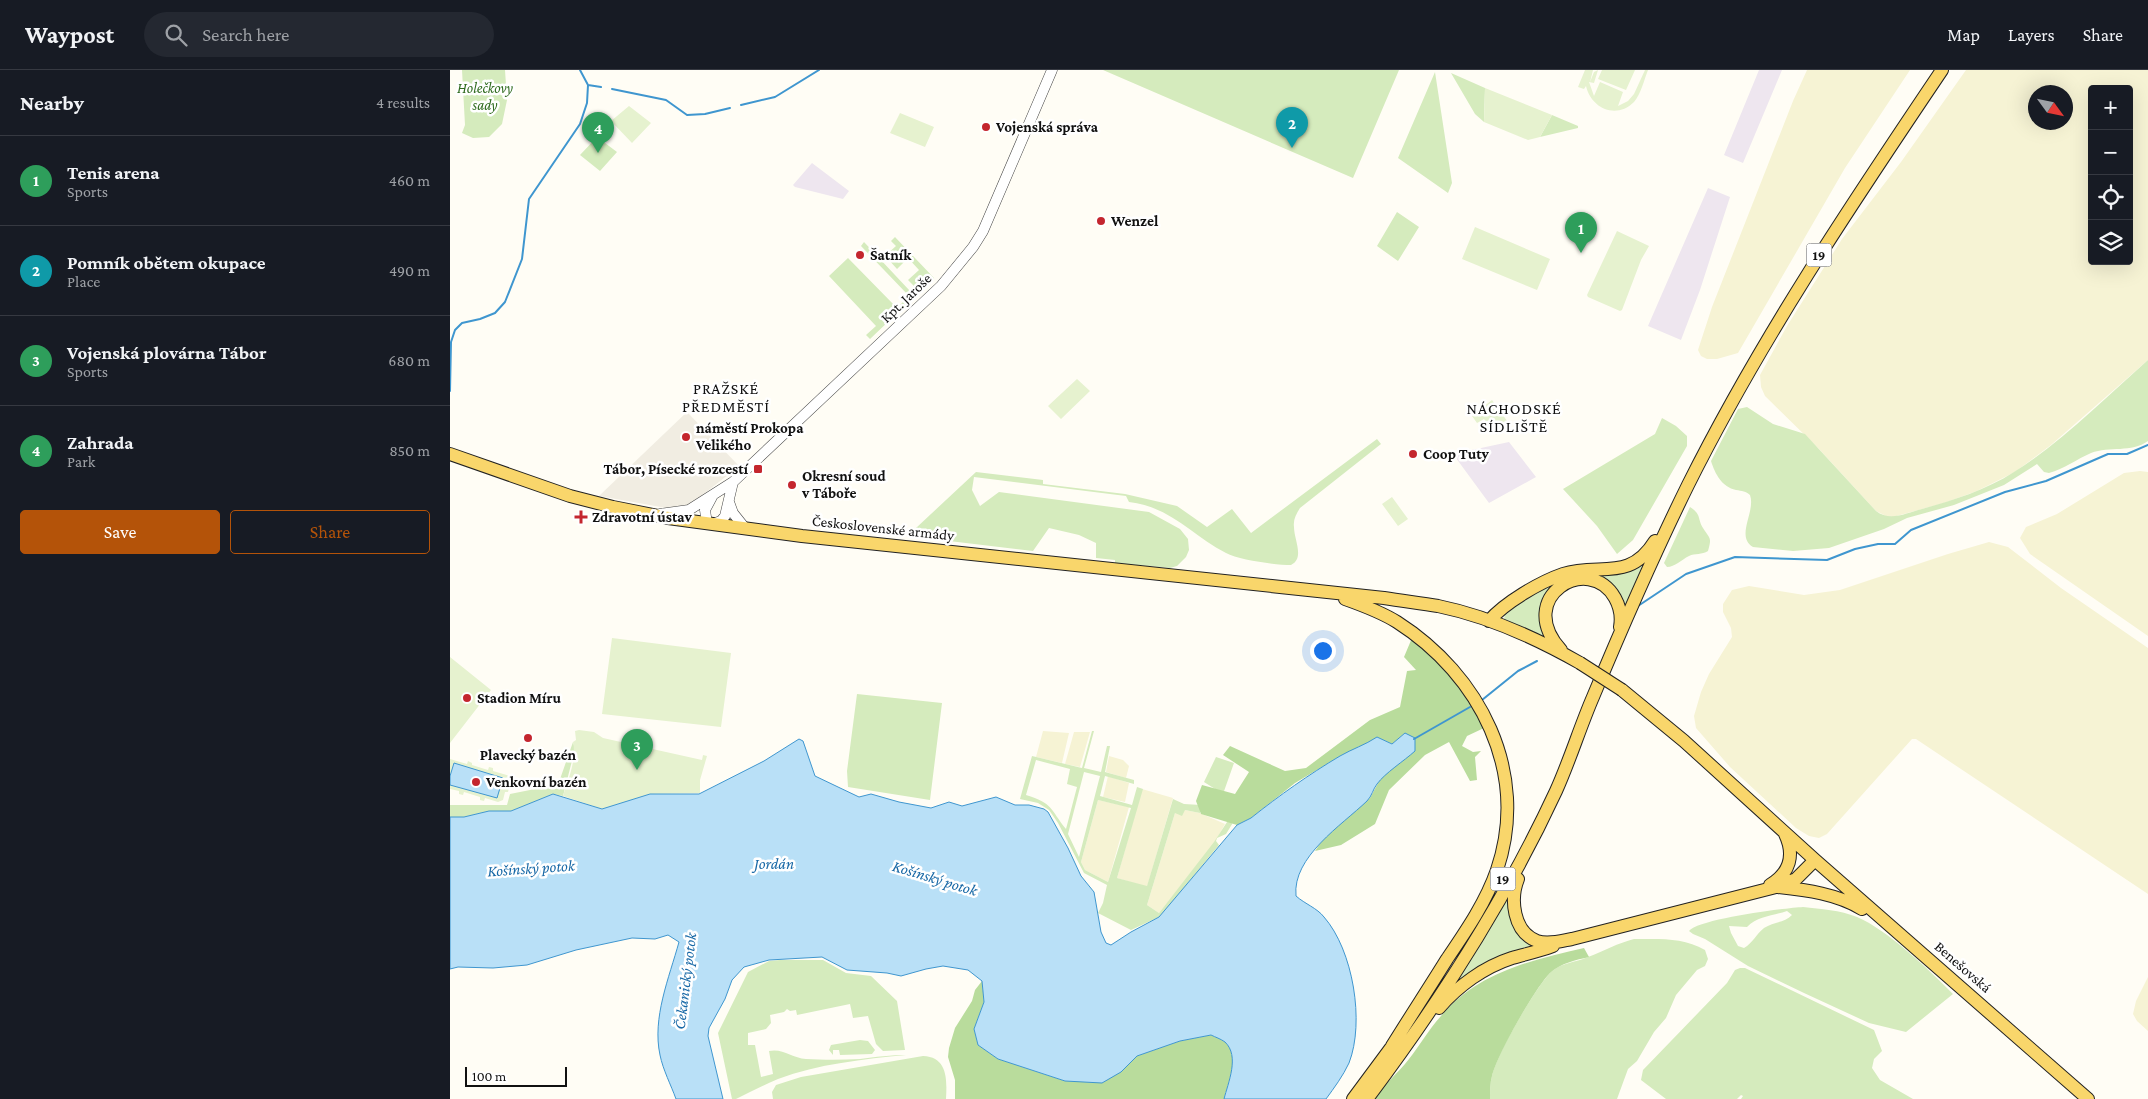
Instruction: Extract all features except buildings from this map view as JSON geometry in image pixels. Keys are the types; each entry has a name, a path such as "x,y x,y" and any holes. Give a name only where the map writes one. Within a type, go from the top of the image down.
{"main road":[{"name":"19","path":"1353,1099 1368,1091 1477,940 1517,870 1558,787 1592,700 1687,488 1770,334 1856,197 1942,70"},
{"name":"Československé armády","path":"450,454 570,496 652,515 710,524 1321,592"},
{"path":"1489,621 1499,610 1533,589 1563,574 1607,571 1627,566 1642,558 1656,540 1669,512 1687,488"},
{"path":"1565,654 1549,634 1545,619 1546,611 1548,603 1556,590 1576,580 1592,580 1600,583 1611,592 1619,605 1621,619 1618,640"},
{"path":"1321,592 1367,607 1396,621 1434,649 1449,664 1472,695 1490,726 1506,784 1506,828 1491,883 1474,917 1398,1049"},
{"name":"Benešovská","path":"1321,592 1438,606 1489,621 1565,654 1622,690 1684,741 1815,860 2088,1099"},
{"name":"19","path":"1398,1049 1489,904 1521,847 1592,700"},
{"path":"1542,821 1531,852 1515,885 1514,901 1517,919 1524,932 1537,941 1553,942 1572,939"},
{"path":"1760,891 1775,882 1788,868 1791,853 1790,845 1784,832"},
{"path":"1398,1049 1443,1004 1474,978 1511,958 1572,939 1776,887 1801,875 1815,860"},
{"path":"1776,887 1804,890 1850,902 1893,928"}],"street":[{"name":"Kpt. Jaroše","path":"652,515 689,510 732,482 941,286 970,251 993,210 1052,70"},
{"path":"712,496 704,510 710,524 724,518 732,482"},
{"path":"728,497 732,514 745,528"}],"shaded area":[{"path":"1759,70 1782,70 1743,163 1724,155"},
{"path":"1807,70 1910,70 1845,168 1738,353 1717,359 1707,359 1701,356 1698,350 1712,307"},
{"path":"1966,70 2148,70 2148,360 2051,445 2015,472 1977,491 1944,503 1893,517 1886,516 1876,511 1819,449 1765,396 1761,387 1760,375 1787,326 1842,239 1901,162"},
{"path":"812,163 849,191 843,199 793,185"},
{"path":"1708,188 1730,197 1700,290 1681,340 1648,326"},
{"name":"náměstí Prokopa Velikého","path":"687,412 739,466 690,505 672,509 599,496"},
{"path":"1509,442 1536,477 1489,503 1453,454"},
{"path":"2148,472 2148,636 2030,554 2020,538 2026,527 2057,514 2124,473"},
{"path":"1989,542 2008,547 2061,588 2148,648 2148,894 1916,739 1912,739 1827,834 1819,838 1809,836 1796,828 1730,767 1696,728 1694,716 1701,692 1709,674 1732,637 1731,628 1723,612 1723,604 1732,590 1749,586 1804,595 1840,590"},
{"path":"1043,731 1069,733 1062,763 1036,757"},
{"path":"1074,732 1090,732 1080,767 1065,764"},
{"path":"1109,756 1123,760 1129,766 1126,778 1106,772"},
{"path":"1108,776 1129,783 1125,802 1103,797"},
{"path":"1142,789 1173,798 1147,887 1117,878"},
{"path":"1098,800 1129,807 1108,882 1085,870 1081,862"},
{"path":"1185,810 1200,813 1225,824 1215,842 1159,913 1147,905 1175,813"},
{"path":"2148,977 2148,1031 2137,1021 2133,1014 2136,1001"}],"green space":[{"name":"Holečkovy sady","path":"462,70 505,70 507,100 502,124 489,137 473,138 462,133 465,125"},
{"path":"1103,70 1399,70 1353,178"},
{"path":"1585,70 1593,70 1590,82 1594,72 1598,70 1594,83 1589,82 1594,96 1600,82 1623,92 1618,106 1628,101 1634,94 1645,70 1648,70 1634,102 1620,110 1612,111 1605,109 1593,100 1586,86 1584,89 1578,87"},
{"path":"1602,70 1635,70 1626,90 1598,79"},
{"path":"1435,72 1452,183 1448,193 1398,158"},
{"path":"1451,73 1485,88 1484,122 1475,114"},
{"path":"1485,88 1552,115 1540,137 1528,140 1484,122"},
{"path":"629,106 651,123 632,143 611,121"},
{"path":"900,113 934,127 925,147 890,133"},
{"path":"1552,115 1578,126 1578,128 1540,137"},
{"path":"597,137 617,152 600,171 580,155"},
{"path":"1397,212 1419,227 1398,261 1377,246"},
{"path":"1475,227 1550,259 1537,290 1462,259"},
{"path":"1617,231 1649,246 1641,260 1620,311 1587,295"},
{"path":"895,237 934,278 870,339 866,335 876,326 829,276 848,258 897,308 909,296 861,246 864,242 910,291 915,287 908,280 919,270 908,258 897,269 888,259 887,254 896,246 891,241"},
{"path":"2148,360 2148,441 2135,447 2091,453 2049,473 2044,472 2037,464 2004,485 1954,505 1907,518 1884,529 1829,548 1793,551 1753,547 1746,537 1751,502 1750,495 1723,483 1711,461 1738,409 1747,407 1773,424 1805,434 1876,511 1887,516 1904,514 1970,494 2014,472 2066,434"},
{"path":"1077,379 1090,391 1061,419 1048,406"},
{"path":"1492,400 1510,425 1496,435 1484,419 1477,423 1472,416"},
{"path":"1662,418 1676,426 1687,436 1687,446 1633,540 1617,554 1597,526 1563,489 1655,434"},
{"path":"1377,439 1381,444 1300,508 1295,517 1294,524 1298,553 1295,562 1291,565 1258,562 1232,556 1169,516 1144,505 1129,502 1126,496 974,477 972,490 980,506 999,492 1149,512 1180,529 1188,539 1189,550 1186,557 1177,566 1170,568 1115,563 1115,560 1096,558 1096,543 1079,535 1049,528 1033,551 924,538 916,528 976,472 1043,480 1043,484 1125,494 1177,506 1207,527 1232,509 1251,533"},
{"path":"1392,497 1408,519 1398,526 1382,504"},
{"path":"1690,507 1698,515 1701,525 1710,538 1708,551 1691,555 1675,565 1667,567 1664,563"},
{"path":"1646,561 1624,609 1592,576"},
{"path":"1554,582 1557,584 1546,638 1504,620 1505,612"},
{"path":"612,638 731,653 721,727 602,714"},
{"path":"1412,638 1453,679 1484,728 1467,736 1462,746 1473,752 1481,751 1475,757 1477,780 1470,781 1449,742 1425,755 1389,790 1375,824 1341,845 1315,851 1325,836 1370,798 1405,733 1392,744 1377,737 1363,747 1342,755 1295,783 1251,818 1237,825 1201,814 1196,801 1202,785 1235,794 1249,772 1223,755 1230,746 1285,771 1306,768 1370,720 1400,707 1407,671 1416,670 1404,657"},
{"name":"Stadion Míru","path":"450,657 491,690 450,743"},
{"path":"857,694 942,703 930,800 848,787 847,771"},
{"path":"575,731 594,732 603,738 702,760 703,755 707,756 700,780 700,793 650,794 602,809 563,796 573,762 573,742 576,740"},
{"path":"1092,731 1094,731 1084,768 1101,772 1107,746 1110,746 1105,772 1134,780 1134,784 1105,776 1100,796 1132,805 1137,787 1143,789 1117,878 1147,886 1173,799 1184,804 1201,805 1200,813 1185,810 1182,816 1175,813 1147,905 1159,913 1214,842 1229,819 1234,821 1226,834 1217,838 1216,841 1219,845 1164,912 1159,917 1131,930 1098,913 1103,903 1107,885 1084,873 1058,823 1049,810 1038,803 1020,799 1032,756 1082,768","holes":["1036,760 1070,769 1067,784 1077,787 1066,829 1046,804 1026,795","1084,772 1100,776 1079,857 1068,834","1098,800 1131,808 1108,882 1085,870 1081,862"]},
{"path":"573,742 575,749 563,796 553,794 511,811 489,811 464,817 450,817 450,805 507,805 510,794 555,785 559,782"},
{"path":"1216,757 1234,763 1223,794 1204,782"},
{"name":"Venkovní bazén","path":"450,759 467,764 468,761 472,765 488,770 489,767 493,768 493,771 510,776 507,787 509,788 508,792 505,792 503,800 498,802 485,798 484,801 480,800 480,797 464,792 463,795 459,794 459,791 450,789"},
{"path":"1508,896 1535,946 1459,983 1457,980"},
{"path":"1803,907 1837,911 1869,923 1908,951 1953,994 1906,1032 1869,1023 1804,993 1748,966 1689,931 1708,922 1725,918","holes":["1787,911 1792,915 1786,920 1764,928 1744,948 1738,946 1729,926 1747,927 1761,918"]},
{"path":"1634,939 1671,940 1688,943 1705,950 1708,959 1705,966 1697,970 1676,995 1666,1018 1654,1032 1637,1061 1628,1069 1617,1099 1490,1099 1491,1079 1508,1038 1526,1007 1550,973 1563,965"},
{"path":"1584,948 1589,957 1569,962 1550,973 1526,1007 1495,1066 1491,1082 1490,1099 1373,1099 1409,1059 1432,1026 1455,1001 1471,989 1506,970 1525,963"},
{"path":"823,960 846,973 871,976 897,1001 905,1050 883,1051 876,1044 868,1016 853,1018 850,1004 797,1015 796,1010 790,1011 787,1009 784,1012 770,1015 771,1023 766,1029 748,1033 748,1045 755,1045 761,1077 773,1074 769,1051 774,1050 801,1058 819,1060 906,1055 858,1060 809,1069 778,1079 736,1099 732,1099 718,1033 748,972 769,961"},
{"path":"1745,968 1874,1030 1882,1051 1874,1059 1872,1068 1880,1080 1913,1099 1741,1099 1743,1096 1741,1095 1737,1099 1666,1099 1641,1080 1643,1070 1727,983 1735,970"},
{"path":"982,981 984,1002 974,1029 978,1045 998,1059 1065,1081 1121,1072 1137,1056 1180,1041 1211,1035 1225,1042 1232,1055 1232,1070 1224,1099 955,1099 955,1080 948,1057 949,1048 955,1028 972,1001 975,990"},
{"path":"860,1040 868,1041 875,1050 872,1054 840,1055 839,1050 833,1050 833,1055 829,1050 831,1045"},
{"path":"923,1056 931,1057 942,1065 946,1077 946,1099 773,1099 772,1092 776,1085 801,1077"}],"water":[{"name":"Jordán","path":"1405,733 1415,738 1415,751 1380,780 1367,801 1332,831 1310,855 1302,868 1297,882 1296,896 1321,914 1334,931 1349,967 1356,1007 1354,1046 1349,1063 1326,1099 1224,1099 1232,1070 1232,1055 1225,1042 1211,1035 1180,1041 1137,1056 1121,1072 1102,1083 1065,1081 998,1059 978,1045 974,1029 984,1002 982,981 968,970 943,966 901,976 847,970 822,957 769,960 744,967 732,980 725,999 709,1028 708,1036 723,1099 676,1099 663,1066 658,1041 660,1012 666,984 679,942 668,935 655,939 632,938 576,950 527,965 493,968 458,967 450,969 450,817 464,817 489,811 511,811 553,794 602,809 650,794 699,794 764,761 799,739 803,741 815,776 859,797 871,794 931,808 949,802 962,806 996,797 1015,805 1029,805 1044,809 1048,812 1068,848 1081,876 1094,892 1101,932 1106,943 1111,945 1159,917 1237,825 1251,818 1317,770 1345,754 1377,737 1392,744"},
{"name":"Venkovní bazén","path":"454,763 503,778 497,798 450,785 450,776"}],"waterway":[{"path":"450,391 451,342 455,330 462,323 495,313 505,302 522,259 529,199 580,124 587,103 588,85 580,70"},
{"path":"741,105 775,97 819,70"},
{"path":"588,85 601,87"},
{"path":"612,89 666,100 687,115 705,114 730,108"},
{"path":"1638,606 1686,574 1735,557 1827,560 1855,549 1878,544 1895,544 1911,530 2005,492 2046,481 2108,454 2127,454 2148,445"},
{"path":"1482,700 1518,671 1537,661"},
{"path":"1414,739 1470,707"}],"place":[{"name":"Vojenská správa","path":"986,127"},
{"name":"Pomník obětem okupace","path":"1292,148"},
{"name":"Zahrada","path":"598,153"},
{"name":"Wenzel","path":"1101,221"},
{"name":"Tenis arena","path":"1581,253"},
{"name":"Šatník","path":"860,255"},
{"name":"náměstí Prokopa Velikého","path":"686,437"},
{"name":"Coop Tuty","path":"1413,454"},
{"name":"Tábor, Písecké rozcestí","path":"758,469"},
{"name":"Okresní soud v Táboře","path":"792,485"},
{"name":"Zdravotní ústav","path":"581,517"},
{"name":"Stadion Míru","path":"467,698"},
{"name":"Plavecký bazén","path":"528,738"},
{"name":"Vojenská plovárna Tábor","path":"637,770"},
{"name":"Venkovní bazén","path":"476,782"}],"district":[{"name":"PRAŽSKÉ PŘEDMĚSTÍ","path":"726,397"},
{"name":"NÁCHODSKÉ SÍDLIŠTĚ","path":"1514,417"}],"water label":[{"name":"Košínský potok","path":"531,868"},
{"name":"Košínský potok","path":"935,878"},
{"name":"Čekanický potok","path":"685,981"}]}
